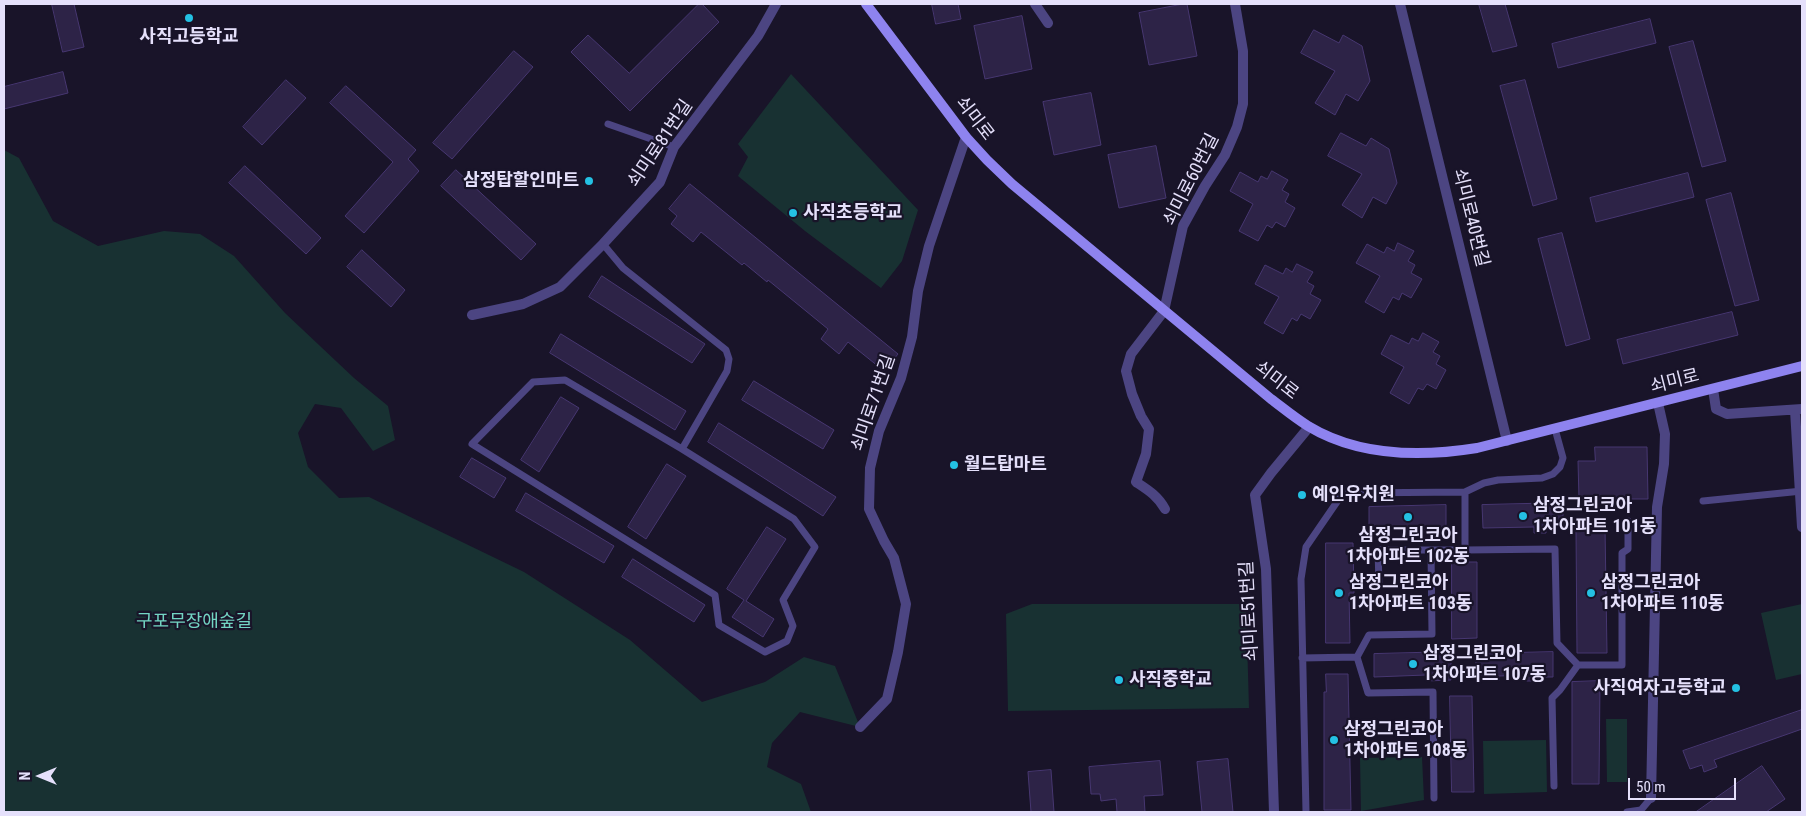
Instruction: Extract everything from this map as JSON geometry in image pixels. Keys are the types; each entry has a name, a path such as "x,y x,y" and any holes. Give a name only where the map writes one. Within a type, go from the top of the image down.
{"main road":[{"name":"쇠미로","path":"866,4 966,137 1012,184 1271,399 1309,427 1344,442 1383,452 1410,454 1455,451 1507,441 1802,366"}],"street":[{"name":"쇠미로81번길","path":"472,315 523,304 560,287 604,244 660,182 674,147 758,36 776,4"},
{"path":"1035,4 1048,23"},
{"name":"쇠미로60번길","path":"1164,311 1183,226 1225,155 1243,104 1243,51 1234,4"},
{"name":"쇠미로40번길","path":"1400,4 1507,441"},
{"name":"쇠미로71번길","path":"860,726 887,699 898,652 906,604 894,558 869,509 870,468 879,431 901,378 912,337 918,290 929,246 966,137"},
{"path":"1164,311 1131,354 1126,372 1132,394 1141,416 1149,429 1146,454 1136,482 1152,492 1161,501 1165,509"},
{"path":"1712,389 1716,409 1727,414 1799,409 1802,526"},
{"path":"1650,798 1657,507 1664,464 1665,434 1658,403"},
{"name":"쇠미로51번길","path":"1274,812 1266,570 1255,495 1309,427"}],"lane":[{"path":"608,124 674,147"},
{"path":"604,244 623,268 726,350 729,359 727,371 682,449"},
{"path":"565,380 682,449 794,519 815,547 783,600 793,626 787,641 765,652 719,625 715,594 472,444 533,382 565,380"},
{"path":"1306,812 1301,579 1306,547 1341,496 1348,494 1465,492 1484,483 1498,480 1542,478 1553,474 1560,467 1563,458 1555,429"},
{"path":"1703,501 1801,491"},
{"path":"1465,492 1465,550"},
{"path":"1379,584 1378,550 1555,549 1558,643 1578,665 1622,665 1622,553 1628,549 1628,522"},
{"path":"1356,657 1369,636 1432,634 1430,550"},
{"path":"1302,658 1356,657"},
{"path":"1356,657 1368,693 1433,692 1434,798"},
{"path":"1554,786 1552,698 1578,665"},
{"path":"1627,812 1641,810 1650,798"}],"green space":[{"path":"791,74 918,210 902,261 881,288 805,231 738,176 748,157 738,144"},
{"name":"구포무장애숲길","path":"4,150 19,158 53,221 98,246 164,231 200,234 234,256 285,313 354,378 388,406 395,440 373,451 341,408 315,404 298,433 308,467 339,498 369,497 524,572 630,640 702,702 765,682 804,657 835,666 860,727 800,712 772,743 767,767 801,784 811,812 4,812"},
{"path":"1032,604 1246,604 1249,708 1008,711 1006,614"},
{"path":"1802,604 1802,674 1776,680 1761,613"},
{"path":"1606,719 1627,719 1627,782 1607,782"},
{"path":"1546,740 1547,792 1484,794 1483,741"},
{"path":"1422,757 1424,800 1361,811 1360,758"}],"building":[{"path":"52,4 74,4 84,47 63,52"},
{"path":"699,4 702,4 719,22 630,111 571,52 588,35 629,73"},
{"path":"932,4 958,4 961,19 936,24"},
{"path":"1187,4 1197,56 1149,65 1139,13"},
{"path":"1479,4 1505,4 1517,46 1493,52"},
{"path":"1022,16 1032,69 985,79 974,26"},
{"path":"1650,19 1656,43 1558,68 1552,44"},
{"path":"1314,30 1339,43 1343,35 1362,46 1370,81 1358,101 1346,94 1335,115 1315,103 1335,71 1301,53"},
{"path":"1693,41 1726,161 1702,167 1669,47"},
{"path":"514,51 533,67 452,159 433,143"},
{"path":"63,72 68,93 4,109 4,87"},
{"path":"286,80 306,98 262,145 243,127"},
{"path":"1525,80 1557,199 1533,206 1500,86"},
{"path":"346,86 416,150 408,159 419,171 364,233 345,216 393,162 330,103"},
{"path":"1091,93 1101,145 1054,155 1043,102"},
{"path":"1341,133 1366,146 1371,138 1389,149 1397,183 1386,204 1373,197 1362,218 1342,205 1362,174 1328,156"},
{"path":"1156,146 1166,198 1119,208 1108,155"},
{"path":"245,166 321,238 306,254 229,183"},
{"path":"456,170 536,244 521,260 441,186"},
{"path":"1272,171 1288,180 1282,190 1289,194 1285,202 1295,208 1285,227 1276,222 1272,228 1267,225 1258,241 1239,231 1253,204 1230,191 1240,172 1258,182 1261,176 1267,179"},
{"path":"1688,173 1694,197 1596,222 1590,198"},
{"path":"690,184 898,354 884,371 848,342 839,354 821,339 828,329 768,280 767,282 744,263 742,265 701,232 693,242 671,224 677,216 669,209"},
{"path":"1731,193 1759,300 1735,306 1706,200"},
{"path":"1562,233 1590,339 1566,346 1538,239"},
{"path":"1398,243 1414,251 1408,261 1415,265 1411,273 1422,279 1411,298 1402,293 1399,300 1393,297 1384,313 1365,302 1380,276 1356,263 1367,244 1384,253 1387,247 1394,251"},
{"path":"362,250 405,290 391,307 347,267"},
{"path":"1297,264 1313,272 1307,282 1314,286 1310,294 1321,300 1310,319 1301,314 1297,321 1292,318 1283,334 1264,323 1279,297 1255,284 1265,265 1283,274 1286,268 1292,272"},
{"path":"602,276 705,344 692,363 589,297"},
{"path":"1732,312 1738,335 1623,364 1617,340"},
{"path":"1423,333 1439,342 1433,352 1440,356 1436,364 1446,370 1436,389 1427,384 1423,390 1418,388 1409,404 1390,393 1404,367 1381,354 1391,335 1409,344 1412,338 1418,341"},
{"path":"561,334 686,411 675,430 550,353"},
{"path":"754,381 834,430 823,449 742,400"},
{"path":"561,397 579,408 539,472 521,460"},
{"path":"719,423 836,497 823,516 708,442"},
{"path":"1595,447 1647,447 1648,499 1579,499 1578,461 1595,461"},
{"path":"472,458 506,478 494,498 460,477"},
{"path":"667,464 686,476 646,539 628,527"},
{"path":"526,493 614,546 604,563 516,511"},
{"name":"삼정그린코아 1차아파트 101동","path":"1563,503 1563,527 1546,528 1546,533 1534,533 1534,527 1483,528 1482,505"},
{"name":"삼정그린코아 1차아파트 102동","path":"1446,505 1446,529 1369,530 1369,507"},
{"path":"767,527 786,539 746,601 774,619 763,637 732,617 744,600 727,589"},
{"name":"삼정그린코아 1차아파트 110동","path":"1605,527 1607,653 1577,653 1576,528"},
{"name":"삼정그린코아 1차아파트 103동","path":"1326,543 1353,543 1354,593 1349,593 1350,643 1326,643"},
{"path":"633,559 705,605 694,622 622,577"},
{"path":"1452,562 1477,562 1477,638 1452,639"},
{"name":"삼정그린코아 1차아파트 107동","path":"1451,652 1451,680 1426,681 1426,675 1374,677 1374,654"},
{"path":"1553,652 1553,677 1537,677 1537,681 1526,681 1526,675 1499,676 1499,681 1476,681 1476,654"},
{"name":"삼정그린코아 1차아파트 108동","path":"1326,674 1348,674 1351,810 1324,810 1324,692 1326,692"},
{"path":"1600,681 1599,784 1572,784 1572,682"},
{"path":"1450,696 1472,696 1474,792 1452,792"},
{"path":"1802,710 1802,729 1714,760 1717,767 1704,772 1702,765 1690,769 1683,751"},
{"path":"1228,759 1233,812 1202,812 1197,762"},
{"path":"1160,761 1163,795 1144,796 1145,812 1117,812 1116,799 1101,801 1100,794 1091,794 1089,767"},
{"path":"1762,766 1785,799 1766,812 1696,812"},
{"path":"1051,770 1054,812 1031,812 1028,772"}],"place":[{"name":"사직고등학교","path":"189,18"},
{"name":"삼정탑할인마트","path":"589,181"},
{"name":"사직초등학교","path":"793,213"},
{"name":"월드탑마트","path":"954,465"},
{"name":"예인유치원","path":"1302,495"},
{"name":"삼정그린코아 1차아파트 101동","path":"1523,516"},
{"name":"삼정그린코아 1차아파트 102동","path":"1408,517"},
{"name":"삼정그린코아 1차아파트 103동","path":"1339,593"},
{"name":"삼정그린코아 1차아파트 110동","path":"1591,593"},
{"name":"삼정그린코아 1차아파트 107동","path":"1413,664"},
{"name":"사직중학교","path":"1119,680"},
{"name":"사직여자고등학교","path":"1736,688"},
{"name":"삼정그린코아 1차아파트 108동","path":"1334,740"}]}
